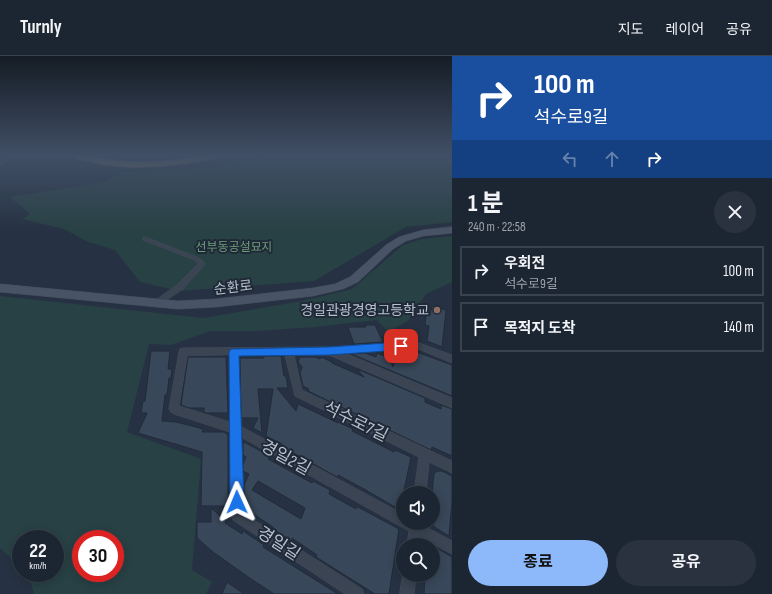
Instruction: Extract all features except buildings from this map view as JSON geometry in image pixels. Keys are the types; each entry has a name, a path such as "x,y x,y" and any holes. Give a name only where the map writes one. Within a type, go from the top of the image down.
{"main road":[{"name":"순환로","path":"0,288 156,304 204,305 326,290 355,279 389,248 404,238 418,234 452,230"}],"street":[{"path":"144,239 197,259 202,264 180,287 156,304"},
{"path":"234,352 329,351 416,345 452,359"},
{"path":"329,351 452,403"},
{"name":"경일2길","path":"234,352 182,352 174,410 236,429 396,517"},
{"name":"경일길","path":"234,352 237,516 357,594"},
{"name":"석수로7길","path":"289,352 298,393 452,467"},
{"path":"421,486 425,454"},
{"path":"421,530 452,548"},
{"path":"407,594 408,582"}],"green space":[{"name":"선부동공설묘지","path":"452,181 452,222 406,227 314,281 179,291 140,282 115,250 88,242 64,229 22,219 30,214 10,197 104,182"},
{"path":"452,236 452,282 426,294 408,321 388,332 377,320 259,331 210,331 171,345 149,344 127,432 201,459 192,570 212,582 206,594 34,594 31,582 64,582 64,530 12,530 12,559 0,548 0,296 203,318 302,301 352,289 403,245 422,239"}],"place":[{"name":"경일관광경영고등학교","path":"437,310"}],"route":[{"path":"237,502 234,352 329,351 401,346"}]}
